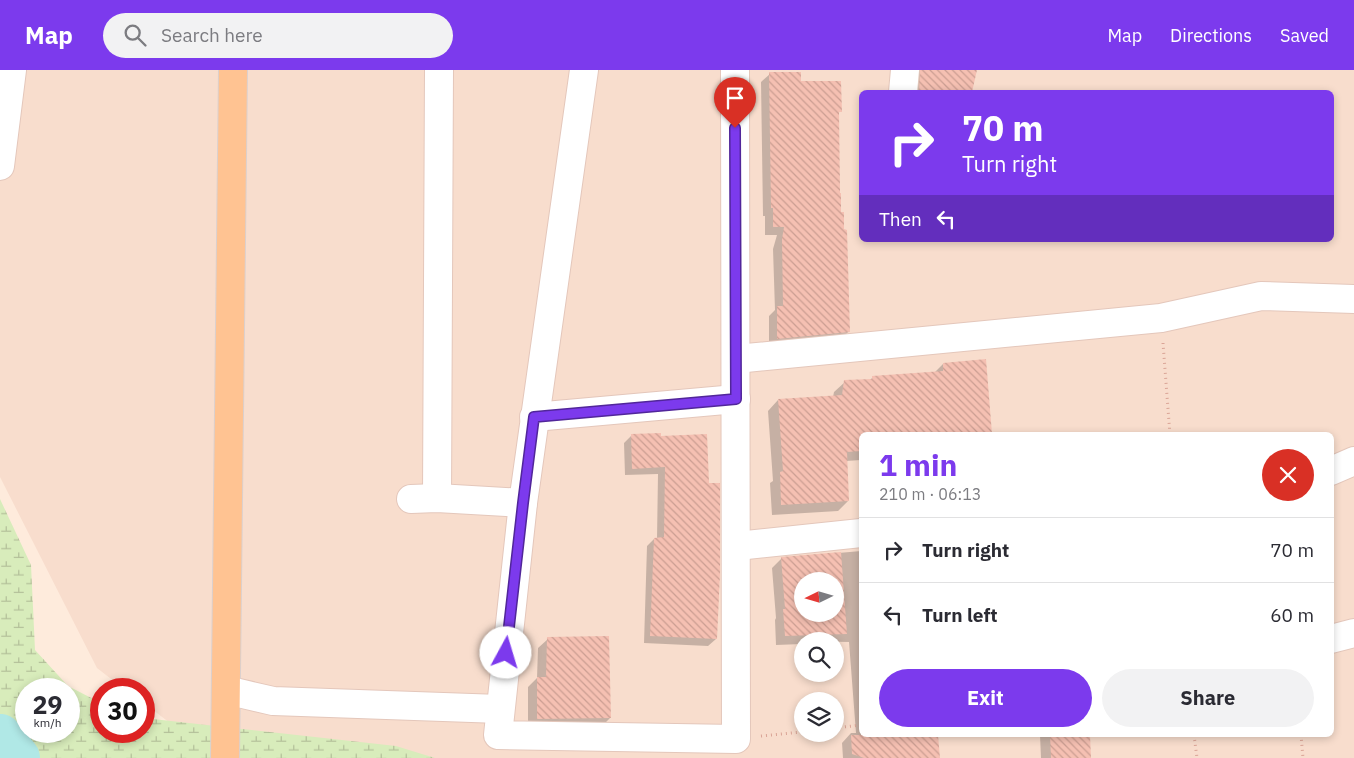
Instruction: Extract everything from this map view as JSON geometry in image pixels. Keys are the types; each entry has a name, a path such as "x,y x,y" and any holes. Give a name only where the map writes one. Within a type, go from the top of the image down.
{"main road":[{"path":"225,758 233,70"}],"street":[{"path":"0,166 12,70"},
{"path":"439,70 424,499 523,503"},
{"path":"584,70 534,417 498,735 736,739 737,546 734,70"},
{"path":"903,90 905,70"},
{"path":"736,359 1161,318 1261,296 1354,299"},
{"path":"534,417 736,399"},
{"path":"1334,470 1354,462"},
{"path":"737,546 859,533"},
{"path":"1334,638 1354,633"},
{"path":"226,690 273,701 500,709"}],"path":[{"path":"1161,318 1170,432"},
{"path":"844,727 859,726"},
{"path":"1194,737 1197,758"},
{"path":"1301,737 1303,758"}],"shaded area":[{"path":"0,70 1354,70 1354,758 239,758 201,747 155,711 155,678 110,678 97,668 0,477"}],"green space":[{"path":"0,499 31,565 35,650 61,678 15,678 15,743 80,743 80,692 90,697 90,743 155,743 155,719 396,746 435,758 0,758"}],"building":[{"path":"920,70 977,70 972,90 919,90"},
{"path":"769,72 801,72 801,81 841,81 842,112 839,112 840,193 841,212 844,212 844,229 847,230 850,332 777,339 777,306 783,306 782,239 784,227 773,227 773,208 771,208"},
{"path":"986,359 992,432 859,432 859,451 847,452 849,501 781,505 780,472 783,471 778,399 842,395 844,380 872,379 872,376 943,371 943,363"},
{"path":"661,433 661,436 707,434 709,483 720,483 720,574 717,639 650,636 654,538 664,537 665,467 632,469 631,434"},
{"path":"841,552 842,572 794,572 794,622 844,622 844,593 847,634 844,634 844,632 794,632 794,636 785,636 783,609 785,609 781,557"},
{"path":"609,636 611,718 537,719 537,677 546,677 547,637"},
{"path":"851,735 859,735 859,737 938,737 940,758 864,758 852,754"},
{"path":"1050,737 1090,737 1091,758 1051,758"}],"waterway":[{"path":"0,736 18,758"}],"route":[{"path":"506,653 534,417 736,399 735,128"}]}
